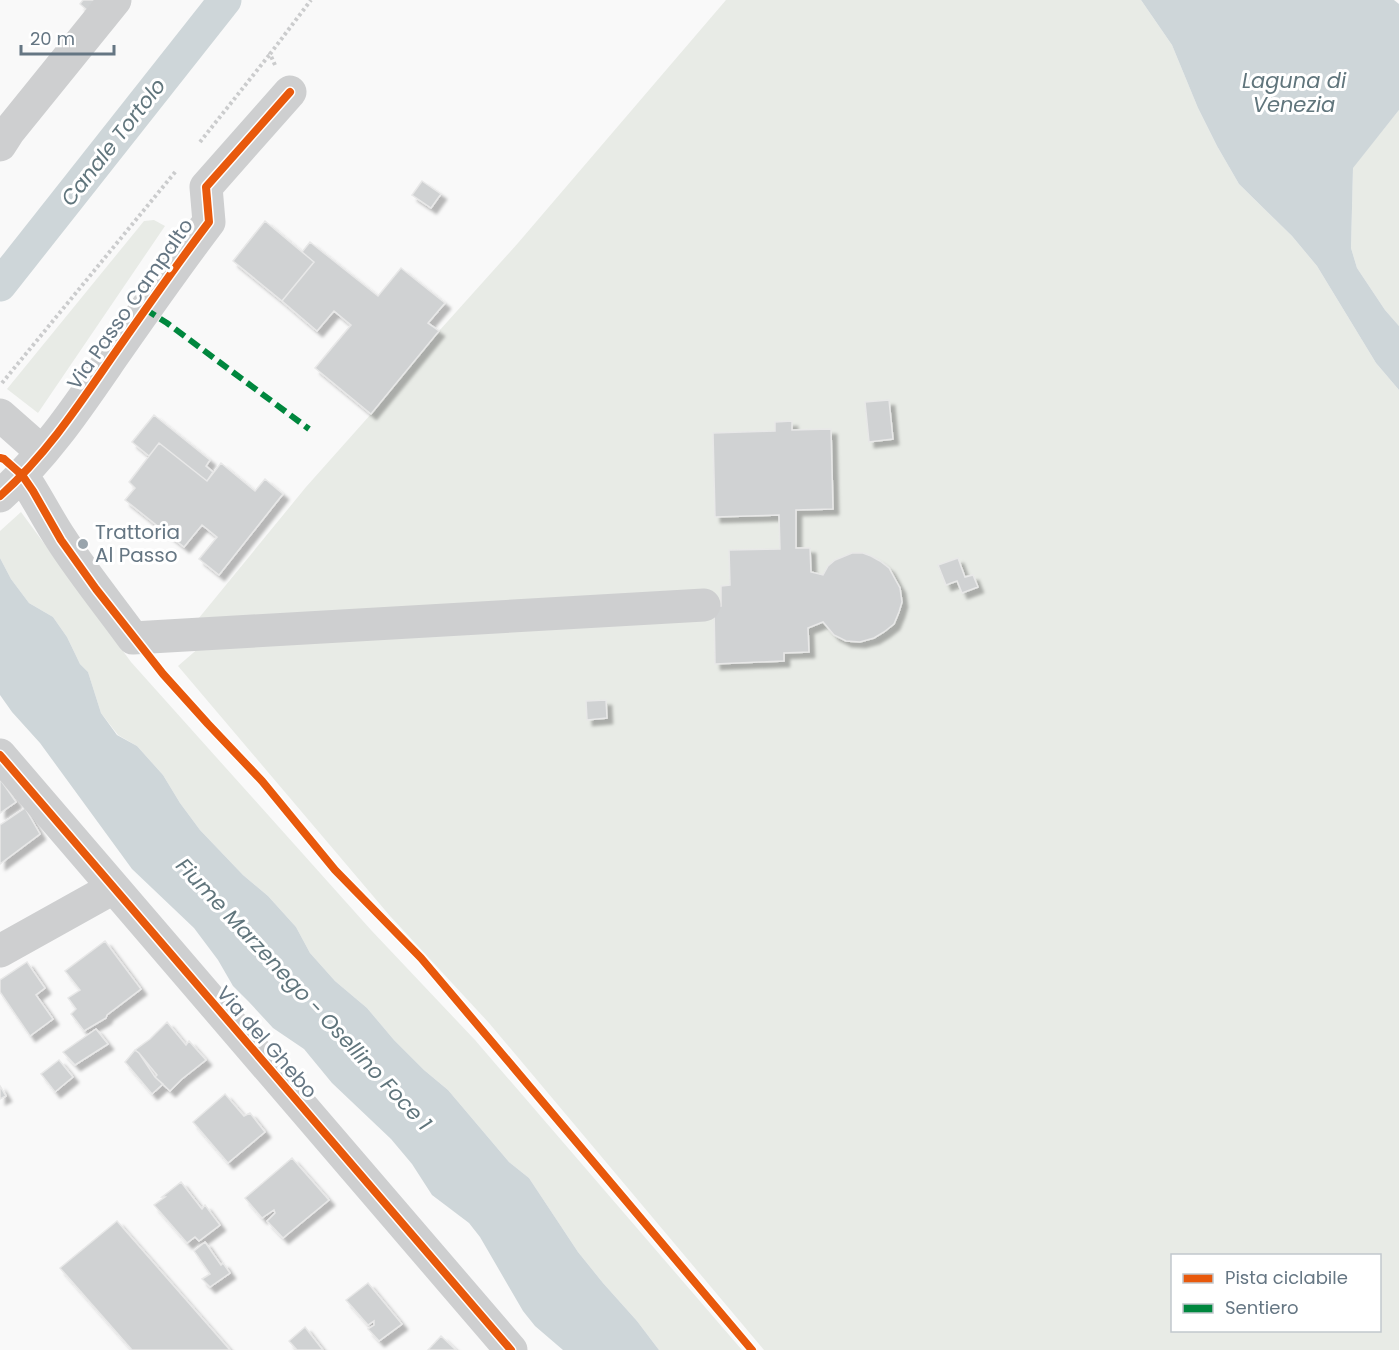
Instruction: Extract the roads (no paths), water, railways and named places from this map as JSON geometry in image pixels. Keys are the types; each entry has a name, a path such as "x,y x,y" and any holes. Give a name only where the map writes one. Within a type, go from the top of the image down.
{"street":[{"path":"0,145 115,0"},
{"name":"Via Passo Campalto","path":"20,476 64,426 209,222 206,187 290,92"},
{"path":"0,415 20,476 33,491 61,540 134,638 704,605"},
{"name":"Via del Ghebo","path":"0,755 511,1350"},
{"path":"0,951 113,888"}],"water":[{"name":"Laguna di Venezia","path":"1141,0 1394,0 1399,4 1399,110 1353,168 1351,248 1357,268 1385,310 1399,326 1399,390 1376,363 1317,266 1292,236 1239,184 1198,108 1172,45"},
{"name":"Fiume Marzenego - Osellino Foce 1","path":"0,558 11,579 29,603 53,617 67,637 80,664 88,672 101,713 117,735 137,746 163,775 200,830 243,875 268,896 296,927 310,953 335,981 367,1008 394,1040 448,1090 509,1162 529,1178 578,1252 659,1350 563,1350 535,1326 523,1311 480,1237 469,1223 432,1195 412,1164 391,1139 332,1083 304,1049 273,1028 233,986 218,960 194,928 132,869 40,743 0,695"}],"waterway":[{"name":"Canale Tortolo","path":"0,285 225,0"}],"place":[{"name":"Trattoria Al Passo","path":"83,544"}]}
